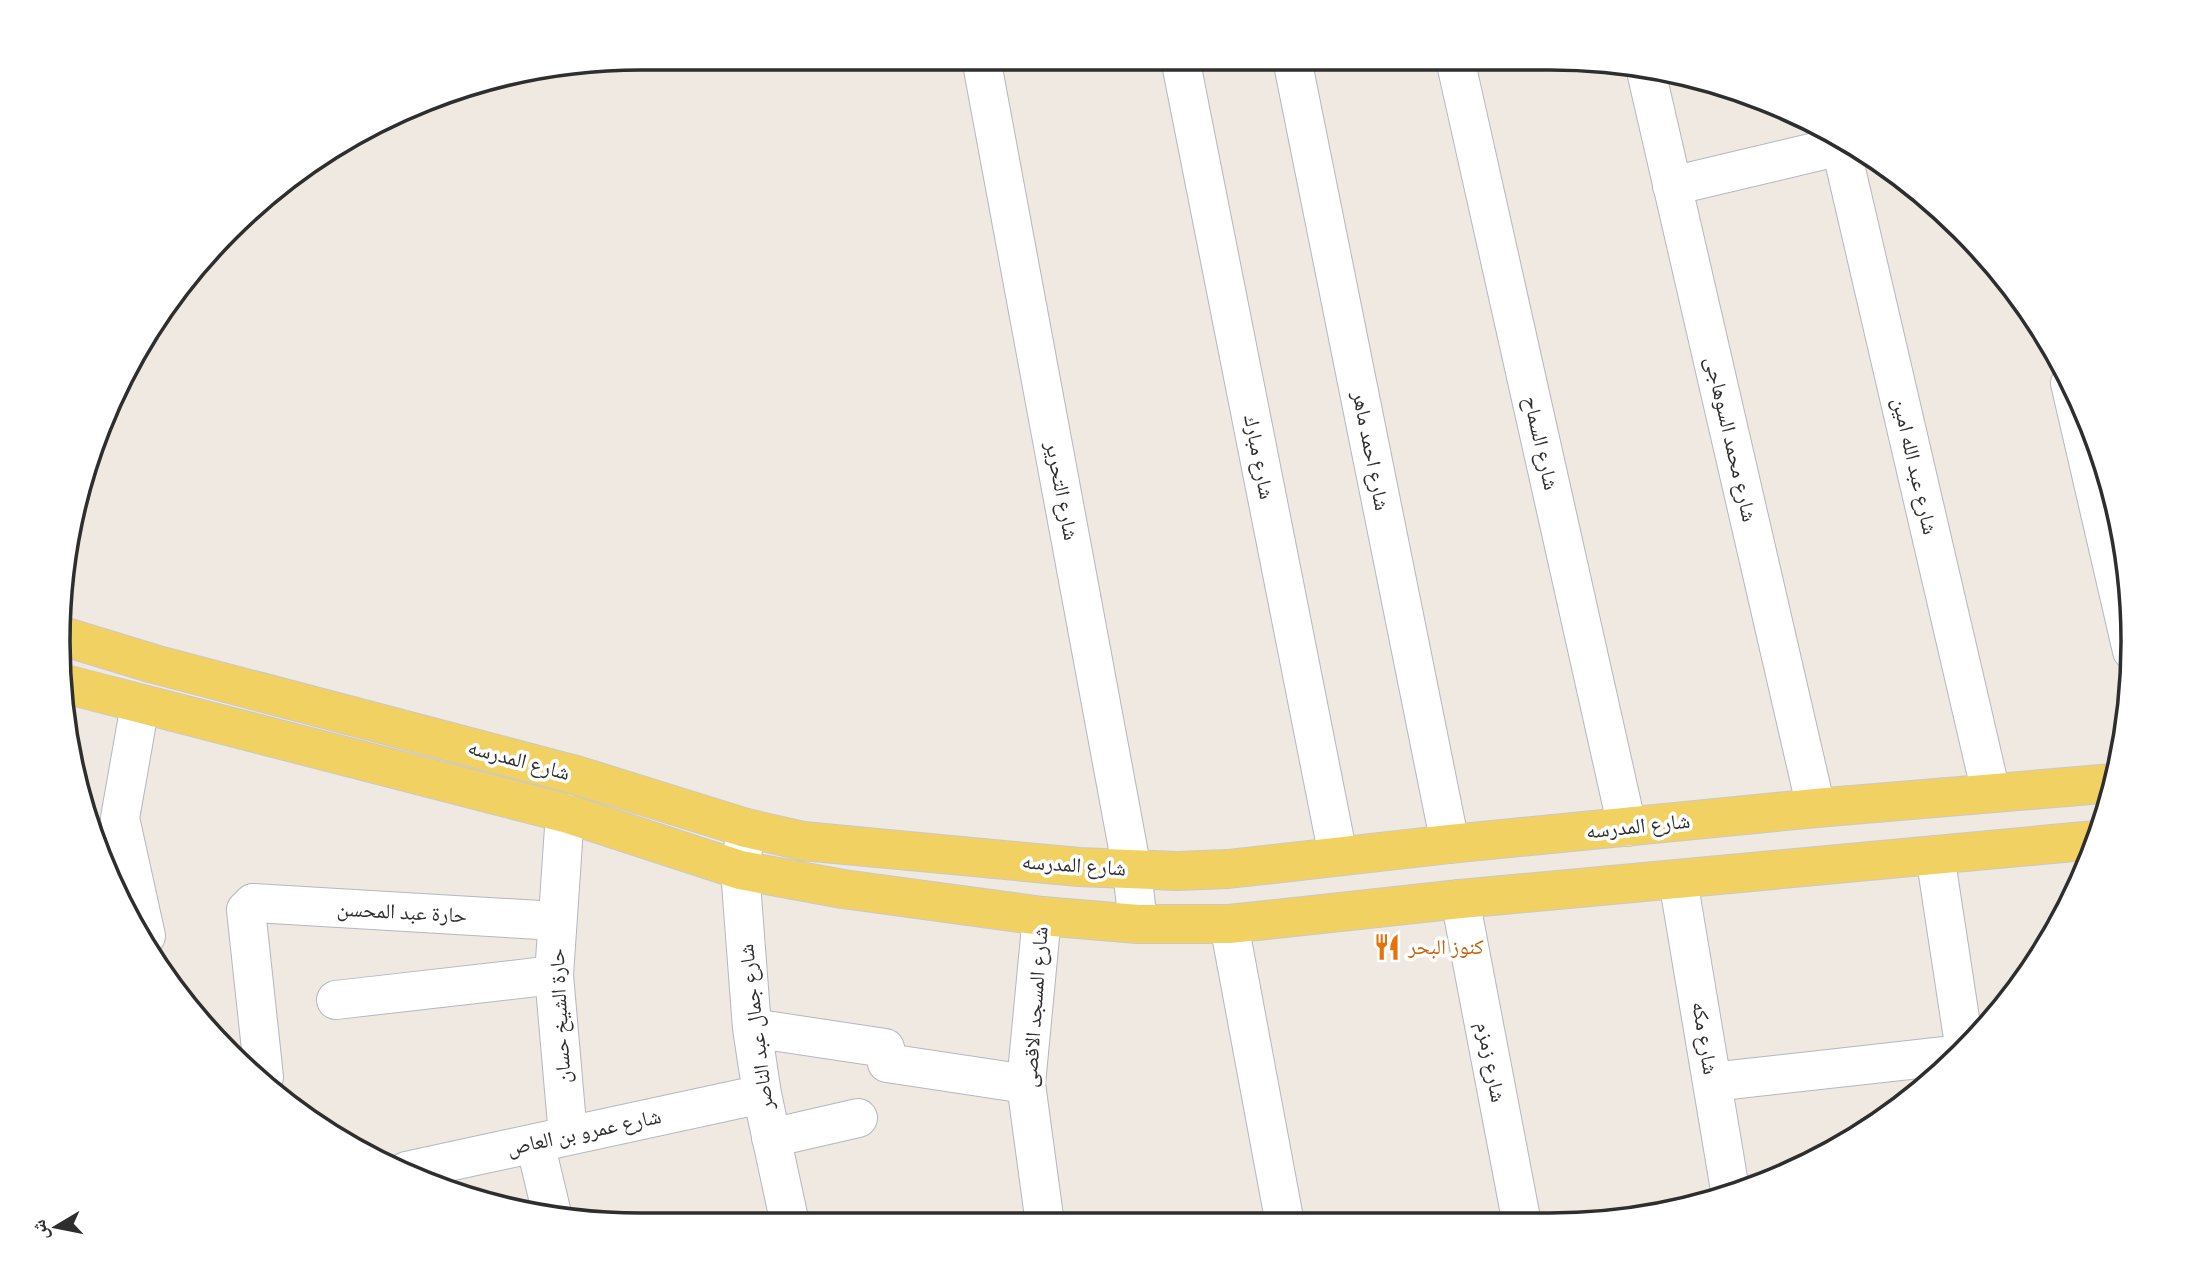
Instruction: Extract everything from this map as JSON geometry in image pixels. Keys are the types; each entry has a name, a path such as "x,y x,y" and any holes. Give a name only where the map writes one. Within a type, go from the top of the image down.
{"main road":[{"name":"شارع المدرسه","path":"70,638 154,664 576,775 746,828 803,841 845,847 1132,870 1228,869 1816,808 2103,784"},
{"name":"شارع المدرسه","path":"72,686 565,813 740,870 843,889 1042,916 1138,924 1229,924 1460,899 2085,841"}],"street":[{"name":"شارع التحرير","path":"983,70 1132,870 1138,924"},
{"name":"شارع مبارك","path":"1182,70 1338,856"},
{"name":"شارع احمد ماهر","path":"1294,70 1450,844"},
{"name":"شارع السماح","path":"1457,70 1627,827"},
{"name":"شارع محمد السوهاجى","path":"1648,79 1816,808"},
{"path":"1672,186 1833,146"},
{"name":"شارع عبد الله امين","path":"1845,153 1991,793"},
{"path":"2082,436 2119,595"},
{"path":"135,904 104,819 140,705"},
{"name":"حارة الشيخ حسان","path":"552,1206 554,975 565,813"},
{"name":"شارع جمال عبد الناصر","path":"746,828 740,870 752,1028 762,1094 788,1213"},
{"path":"1935,855 1962,1037"},
{"name":"شارع مكه","path":"1678,880 1729,1184"},
{"name":"شارع زمزم","path":"1460,899 1520,1213"},
{"name":"حارة عبد المحسن","path":"263,1069 246,910 253,903 557,921"},
{"name":"شارع المسجد الاقصى","path":"1042,916 1026,1084 1044,1213"},
{"path":"1229,924 1283,1213"},
{"path":"336,1000 554,975"},
{"path":"752,1028 885,1048 887,1063 1026,1084"},
{"path":"1712,1082 1944,1055"},
{"name":"شارع عمرو بن العاص","path":"425,1170 762,1094"},
{"path":"771,1138 858,1118"}],"place":[{"name":"كنوز البحر","path":"1387,947"}]}
